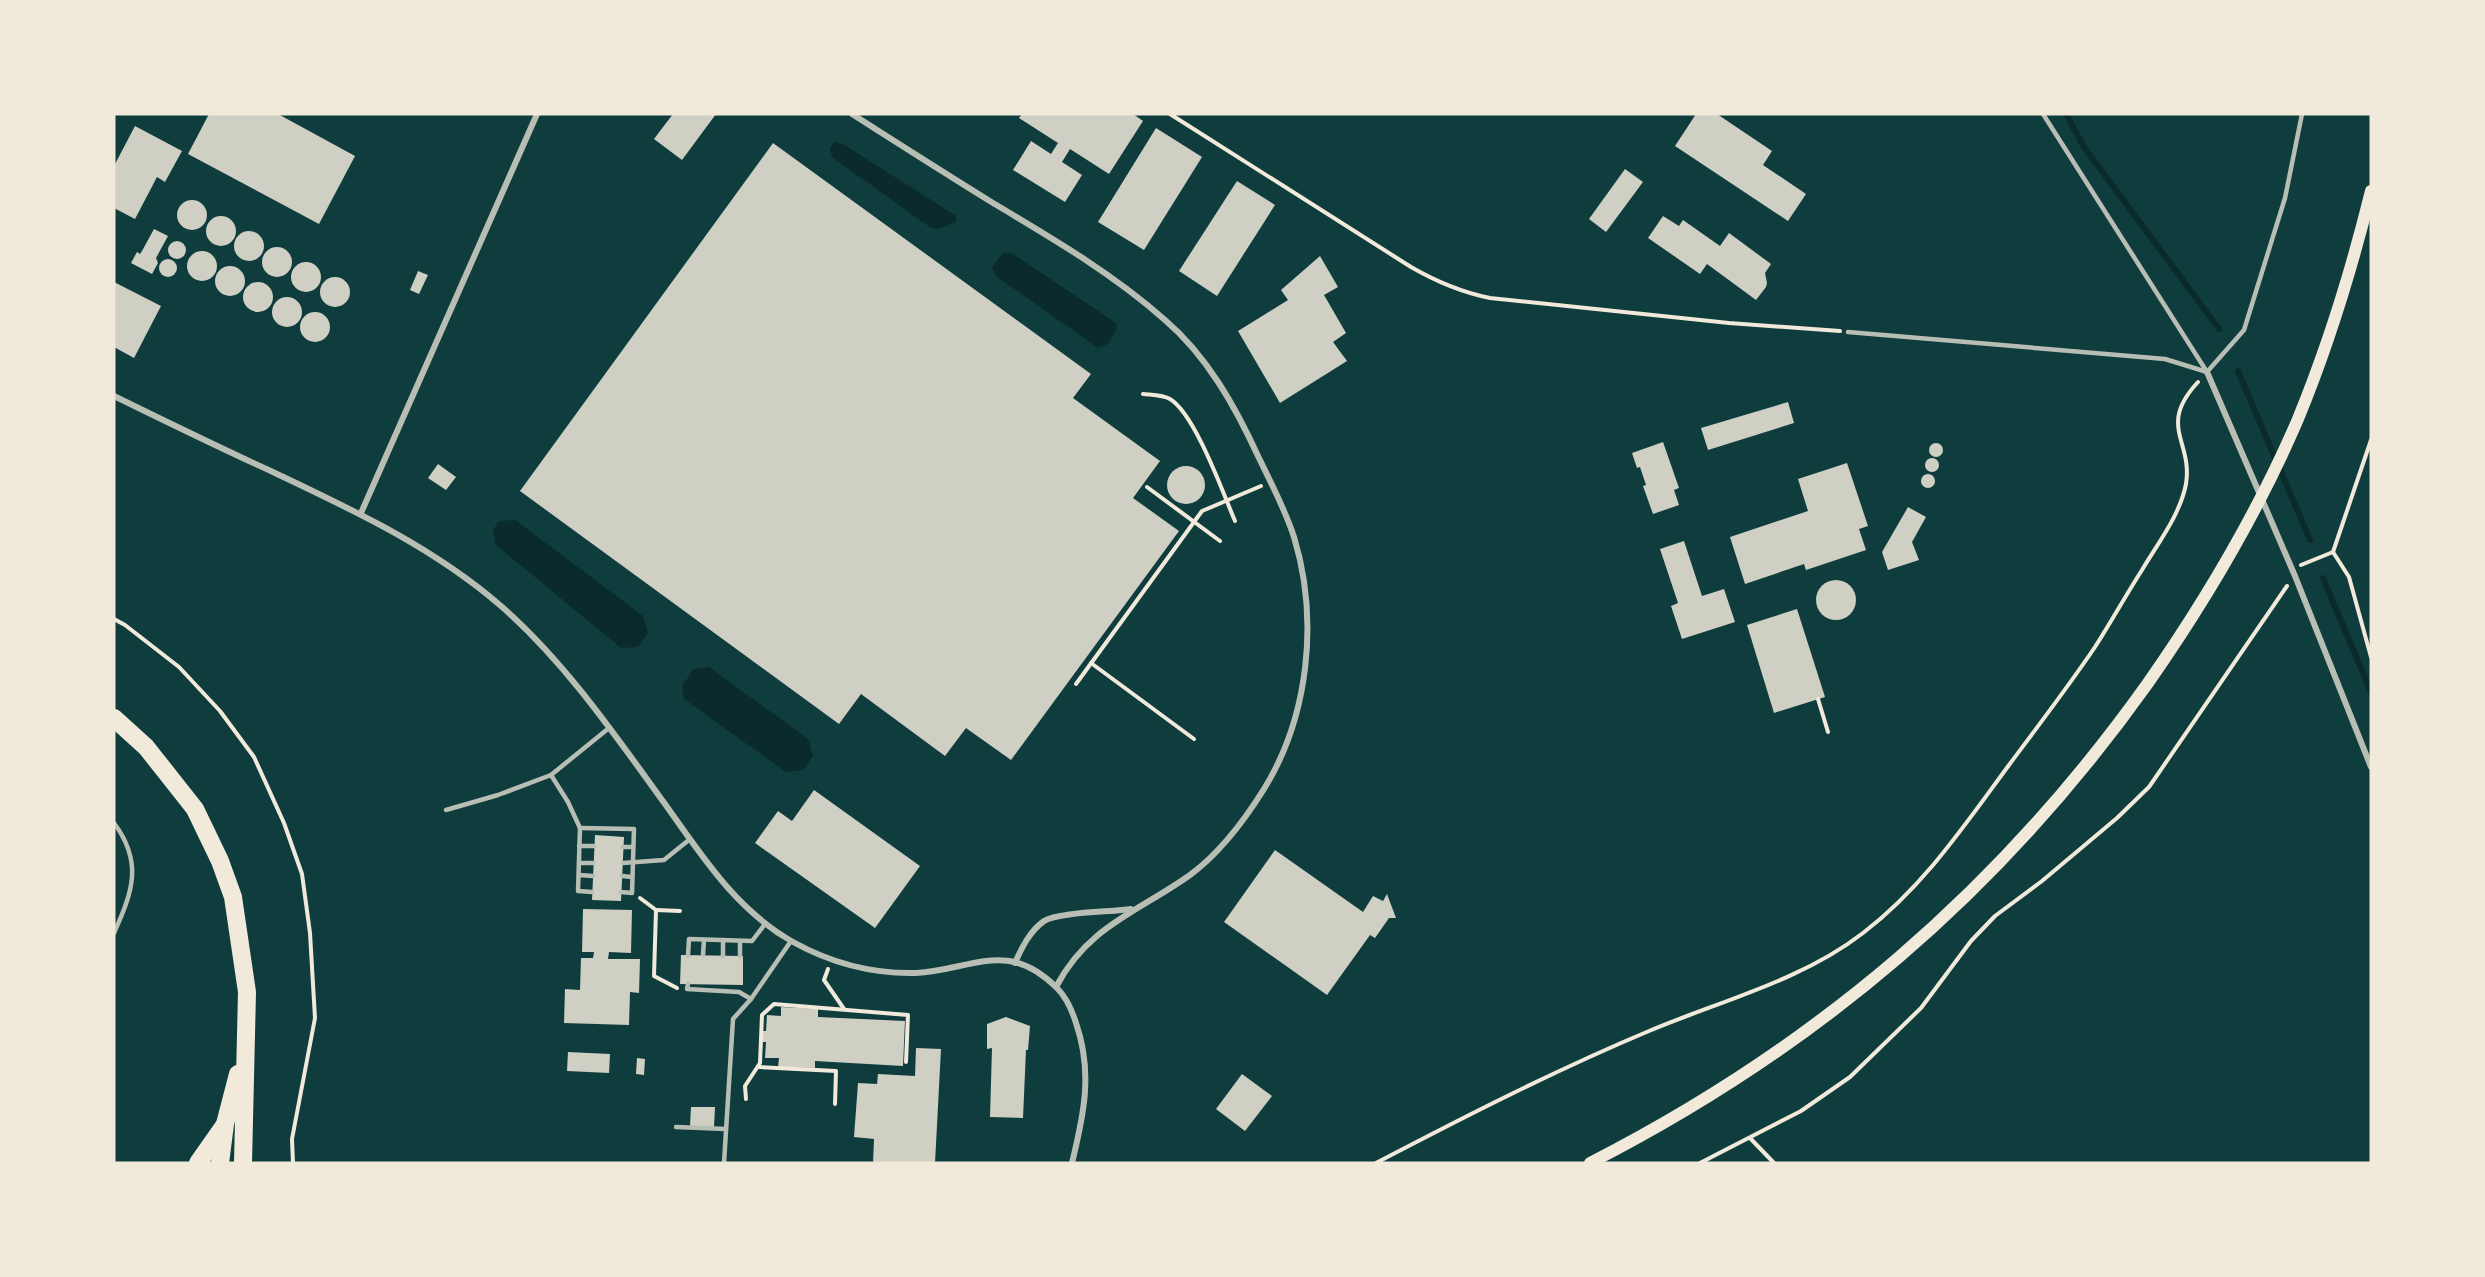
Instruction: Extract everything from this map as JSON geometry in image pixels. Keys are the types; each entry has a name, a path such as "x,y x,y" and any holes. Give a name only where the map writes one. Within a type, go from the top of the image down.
{"highway":[{"path":"114,718 146,747 195,809 220,861 233,897 242,943 247,992 243,1162"},
{"path":"220,1163 225,1124 246,1046"},
{"path":"198,1163 225,1124"}],"main road":[{"path":"1590,1163 1652,1131 1745,1075 1883,973 1951,912 2009,854 2053,805 2119,724 2196,613 2272,475 2298,418 2358,245 2371,191"}],"street":[{"path":"361,513 537,114"},
{"path":"852,114 1054,240 1127,290 1188,342 1217,379 1242,421 1293,537 1302,570 1308,612 1307,659 1298,706 1283,753 1265,788 1223,845 1192,873 1093,937 1065,969 1056,987"},
{"path":"2207,372 2293,573 2371,767"},
{"path":"114,396 361,513 406,538 501,606 537,641 609,728 728,891 765,924 791,941 831,960 878,971 921,972 984,960 1016,963 1042,975 1065,998 1081,1038 1087,1065 1085,1101 1072,1163"},
{"path":"1016,963 1034,930 1046,920 1064,915 1104,913 1135,908"}],"lane":[{"path":"2043,114 2207,372"},
{"path":"2207,372 2244,330 2285,198 2302,114"},
{"path":"1848,332 2165,359 2207,372"},
{"path":"446,810 498,795 551,775 609,728"},
{"path":"551,775 568,802 580,828 578,891 592,891"},
{"path":"114,823 125,838 132,854 134,872 124,909 114,933"},
{"path":"580,828 634,829 632,892 621,892"},
{"path":"622,863 664,860 690,839"},
{"path":"579,846 594,846"},
{"path":"623,847 633,847"},
{"path":"579,862 593,863"},
{"path":"579,876 593,876"},
{"path":"622,876 632,877"},
{"path":"688,955 689,939 752,941 765,924"},
{"path":"704,940 704,955"},
{"path":"723,940 723,956"},
{"path":"740,941 740,956"},
{"path":"724,1163 734,1019 751,999 791,941"},
{"path":"688,984 687,989 722,988 739,992 751,999"},
{"path":"739,985 739,992"},
{"path":"676,1127 726,1129"}],"path":[{"path":"1170,114 1411,267 1442,284 1463,292 1490,297 1729,323 1848,332"},
{"path":"1376,1163 1474,1112 1647,1032 1777,981 1833,954 1862,934 1901,901 1939,861 2095,647 2175,516 2186,483 2185,463 2176,423 2191,390 2207,372"},
{"path":"1143,394 1168,398 1182,412 1203,447 1235,521"},
{"path":"1700,1163 1801,1111 1850,1077 1922,1008 1971,941 1995,916 2117,818 2149,787 2293,573 2333,552 2371,440"},
{"path":"1148,487 1220,541"},
{"path":"1076,684 1202,511 1258,487"},
{"path":"2333,552 2349,577 2371,657"},
{"path":"114,619 179,667 220,711 254,757 284,823 302,874 310,933 315,1018 292,1139 293,1163"},
{"path":"1091,663 1194,739"},
{"path":"1818,699 1828,732"},
{"path":"632,892 656,910 680,911"},
{"path":"656,910 654,976 679,989"},
{"path":"831,960 824,980 844,1010"},
{"path":"746,1099 745,1086 759,1067 762,1015 774,1004 908,1015 906,1062"},
{"path":"759,1067 836,1071 835,1104"},
{"path":"1750,1138 1774,1163"}],"water":[{"path":"835,142 843,144 956,216 956,222 939,229 931,228 832,157 830,148"},
{"path":"1004,252 1013,254 1116,323 1117,329 1108,344 1098,348 996,276 992,267"},
{"path":"515,520 643,616 648,633 638,647 621,648 495,544 493,530 499,521"},
{"path":"709,667 808,739 813,756 803,770 786,772 684,699 682,686 694,669"}],"building":[{"path":"209,114 278,114 355,156 319,224 188,154"},
{"path":"673,114 716,114 682,160 654,139"},
{"path":"1022,114 1133,114 1143,121 1109,174 1070,149 1062,162 1082,175 1065,202 1013,170 1031,141 1051,154 1058,143 1019,118"},
{"path":"1696,114 1717,114 1772,151 1763,165 1806,194 1788,221 1675,146"},
{"path":"135,126 182,151 165,182 157,177 135,219 114,208 114,166"},
{"path":"1156,128 1202,157 1144,250 1098,222"},
{"path":"773,143 1091,374 1073,398 1160,461 1133,498 1179,531 1011,760 966,728 945,756 861,694 839,724 520,491"},
{"path":"1625,169 1643,182 1606,232 1589,219"},
{"path":"1237,181 1275,205 1217,296 1179,271"},
{"path":"192,200 203,204 207,215 203,226 192,230 181,226 177,215 181,204"},
{"path":"221,216 232,220 236,231 232,242 221,246 210,242 206,231 210,220"},
{"path":"1663,216 1679,226 1683,220 1720,246 1729,233 1771,264 1765,273 1766,287 1756,300 1707,264 1700,274 1648,238"},
{"path":"154,229 168,236 156,258 158,263 152,274 131,263 137,252 140,254"},
{"path":"249,231 260,235 264,246 260,257 249,261 238,257 234,246 238,235"},
{"path":"173,241 181,241 186,246 184,257 173,259 168,254 168,246"},
{"path":"277,247 288,251 292,262 288,273 277,277 266,273 262,262 266,251"},
{"path":"202,251 213,255 217,266 213,277 202,281 191,277 187,266 191,255"},
{"path":"1320,256 1338,287 1324,295 1346,333 1333,342 1347,361 1280,403 1238,331 1288,300 1281,290"},
{"path":"164,259 172,259 177,264 175,275 164,277 159,272 159,264"},
{"path":"306,262 317,266 321,277 317,288 306,292 295,288 291,277 295,266"},
{"path":"230,266 241,270 245,281 241,292 230,296 219,292 215,281 219,270"},
{"path":"418,271 428,275 419,294 410,290"},
{"path":"335,277 346,281 350,292 346,303 335,307 324,303 320,292 324,281"},
{"path":"114,282 161,306 134,358 114,347"},
{"path":"258,282 269,286 273,297 269,308 258,312 247,308 243,297 247,286"},
{"path":"287,297 298,301 302,312 298,323 287,327 276,323 272,312 276,301"},
{"path":"315,312 326,316 330,327 326,338 315,342 304,338 300,327 304,316"},
{"path":"1788,402 1794,423 1708,450 1701,428"},
{"path":"1663,442 1679,488 1674,490 1679,505 1653,514 1643,486 1646,485 1640,467 1637,468 1632,453"},
{"path":"1933,443 1939,443 1943,450 1939,457 1933,457 1929,453 1929,447"},
{"path":"1929,458 1935,458 1939,465 1935,472 1929,472 1925,468 1925,462"},
{"path":"1847,463 1868,526 1859,529 1866,550 1806,570 1804,564 1745,584 1730,537 1808,511 1798,479"},
{"path":"438,464 456,477 446,490 428,478"},
{"path":"1186,466 1200,471 1205,485 1200,499 1186,504 1172,499 1167,485 1172,471"},
{"path":"1925,474 1931,474 1935,481 1931,488 1925,488 1921,484 1921,478"},
{"path":"1908,507 1926,517 1912,542 1919,560 1888,570 1882,552"},
{"path":"1684,541 1702,596 1724,589 1735,622 1682,639 1671,606 1678,603 1660,549"},
{"path":"1836,580 1850,586 1856,600 1850,614 1836,620 1822,614 1816,600 1822,586"},
{"path":"1797,609 1825,697 1774,713 1747,625"},
{"path":"814,790 920,866 875,928 755,843 778,811 792,821"},
{"path":"595,835 624,837 621,901 592,900"},
{"path":"1275,850 1363,912 1373,896 1383,901 1387,894 1396,918 1389,918 1375,938 1370,935 1327,995 1224,922"},
{"path":"583,909 632,910 631,953 609,952 608,959 640,959 639,993 630,992 629,1025 564,1023 565,989 580,990 581,958 593,958 594,952 582,952"},
{"path":"681,955 743,956 743,985 680,984"},
{"path":"781,1007 818,1009 818,1017 905,1021 903,1066 815,1061 815,1068 778,1067 779,1058 765,1058 766,1042 761,1042 761,1031 766,1031 767,1015 781,1016"},
{"path":"1006,1017 1030,1026 1028,1050 1026,1050 1023,1118 990,1117 992,1048 987,1049 987,1024"},
{"path":"916,1048 941,1049 935,1163 873,1163 874,1139 854,1137 858,1083 877,1084 878,1074 915,1076"},
{"path":"568,1052 610,1054 609,1073 567,1071"},
{"path":"637,1058 645,1059 644,1075 636,1074"},
{"path":"1242,1074 1272,1096 1245,1131 1216,1109"},
{"path":"691,1107 715,1107 714,1127 690,1126"}],"waterway":[{"path":"2066,114 2084,147 2219,329"},
{"path":"2238,371 2310,540"},
{"path":"2323,578 2371,692"}]}
